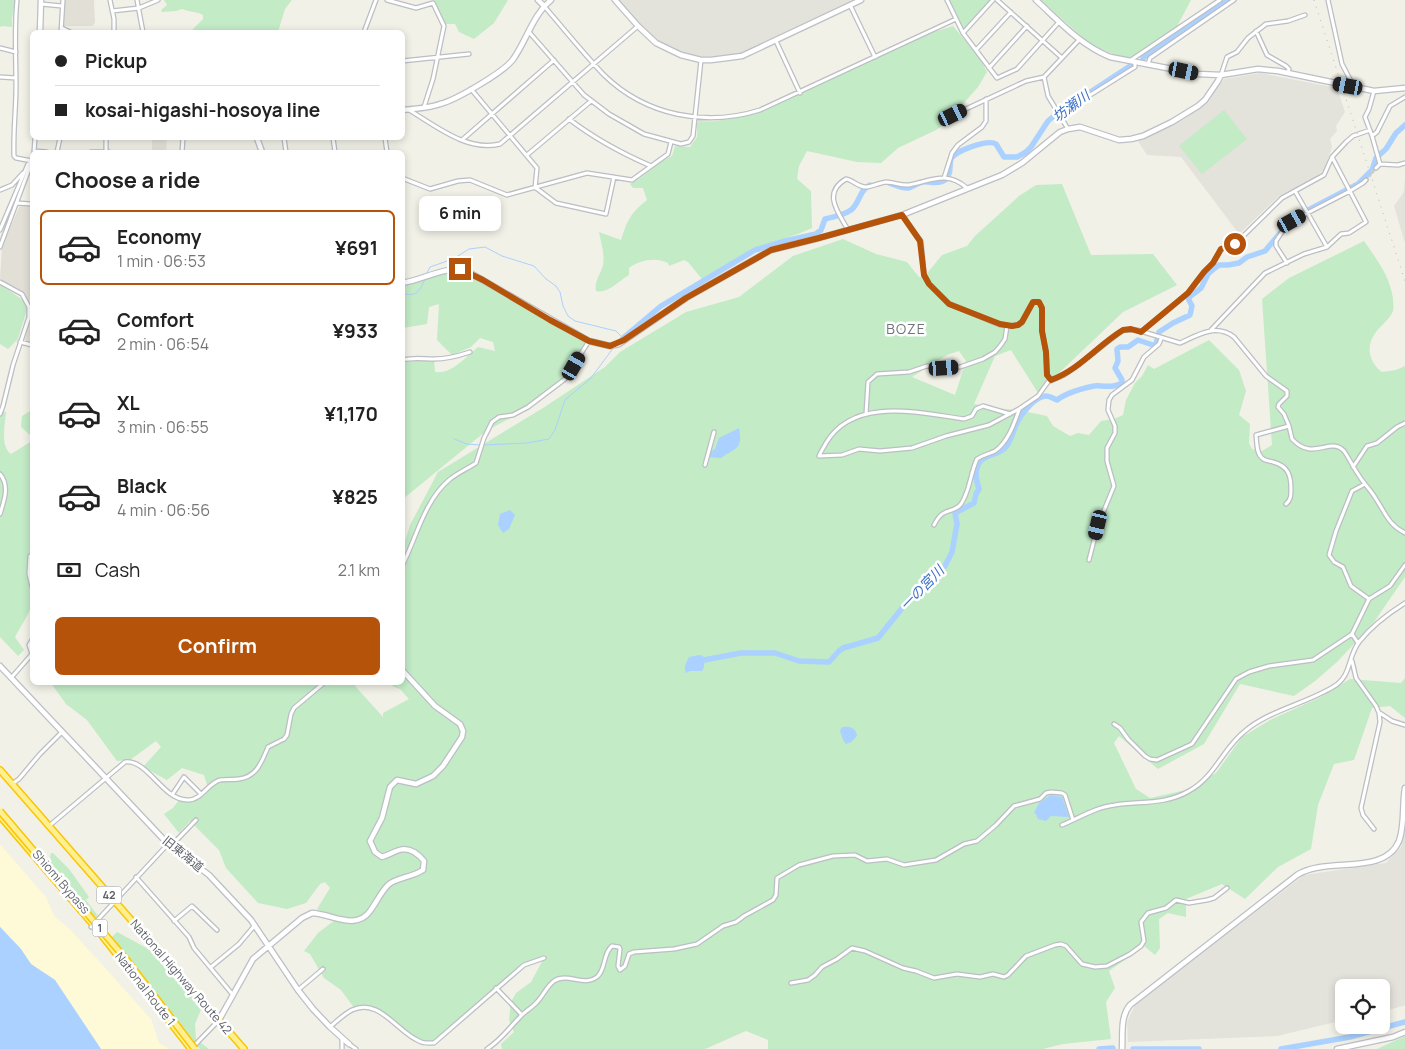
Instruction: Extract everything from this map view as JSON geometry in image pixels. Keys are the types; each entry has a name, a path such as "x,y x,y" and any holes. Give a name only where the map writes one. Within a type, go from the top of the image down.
{"highway":[{"name":"National Highway Route 42","path":"0,770 244,1049"},
{"name":"Shiomi Bypass","path":"0,811 125,958 192,1049"},
{"name":"National Route 1","path":"0,816 192,1049"}],"street":[{"path":"17,0 14,18 16,52 14,156 30,160"},
{"path":"63,0 61,28 66,30"},
{"path":"110,0 114,30"},
{"path":"137,0 143,30"},
{"path":"112,11 139,8 158,0"},
{"path":"365,30 376,0"},
{"path":"387,0 416,8 433,3 444,26 433,79 424,107"},
{"path":"538,0 594,64 616,85 640,101 669,112 695,118 744,115 770,107 956,19"},
{"path":"405,110 441,104 511,63 544,6 551,0"},
{"path":"615,0 656,43 681,55 701,60 724,60 742,56 861,0"},
{"path":"947,0 964,33 997,78 1017,69 1059,22"},
{"path":"964,33 993,0"},
{"path":"997,0 1062,58"},
{"path":"1036,0 1079,40 1103,55 1198,74 1221,75 1258,69 1374,91 1405,88"},
{"path":"1133,61 1220,0"},
{"path":"1148,64 1150,58 1234,0"},
{"path":"1328,0 1340,56 1354,88"},
{"path":"40,30 41,2 62,6"},
{"path":"850,5 876,57"},
{"path":"976,50 1011,12"},
{"path":"405,283 416,281 449,270 467,271 589,341 610,346 619,344 686,298 771,250 902,215 985,182 1012,169 1053,137 1068,129 1080,127 1119,140 1143,136 1172,122 1198,106 1209,94 1221,75 1228,57 1237,52 1256,31 1266,24 1288,21 1305,15"},
{"path":"405,110 473,145 500,144 638,26"},
{"path":"989,68 1027,26"},
{"path":"1256,31 1267,55 1286,66 1289,69 1288,74"},
{"path":"529,32 591,101 632,128 644,134 672,142 685,144 693,136 701,60"},
{"path":"953,115 1026,81 1044,77 1079,40"},
{"path":"776,41 800,93"},
{"path":"0,48 16,52"},
{"path":"405,60 469,54"},
{"path":"462,140 554,60"},
{"path":"1060,114 1135,67 1133,61"},
{"path":"0,77 16,78"},
{"path":"1044,77 1048,96 1068,129"},
{"path":"471,88 537,168 535,188"},
{"path":"1374,91 1369,109 1365,115 1380,164"},
{"path":"1372,136 1377,132 1390,106 1405,97"},
{"path":"944,178 952,153 982,127 986,121 986,99"},
{"path":"527,155 591,101"},
{"path":"569,119 610,148 651,166"},
{"path":"1141,332 1188,293 1213,263 1221,249 1235,244 1282,198 1324,175 1332,157 1346,142 1353,136 1370,130"},
{"path":"405,179 430,188 470,180 507,195 587,173 632,180 668,154 672,142"},
{"path":"1010,414 983,406 976,409 972,416 964,419 900,411 866,414 850,420 834,430 819,456 842,454 858,449 880,451 912,448 946,436 978,429 1010,414 1033,401 1051,380 1064,375 1123,330 1131,329 1180,343 1211,330 1265,273 1304,254 1327,247 1342,234 1349,233 1366,222 1332,157"},
{"path":"0,230 30,162"},
{"path":"1376,168 1380,164 1398,165 1405,163"},
{"path":"0,247 30,166"},
{"path":"0,190 12,185 25,172"},
{"path":"535,188 556,203 606,214 614,177"},
{"path":"848,230 833,199 834,191 844,180 849,179 861,186 868,187 888,182 903,185 944,178 967,188"},
{"path":"1287,263 1278,250 1276,241 1292,221 1363,184 1366,180"},
{"path":"1296,191 1327,247"},
{"path":"17,204 30,204"},
{"path":"902,215 920,241 924,275 949,304 1007,326 1018,325 1025,318 1030,304 1036,301 1039,302 1042,308 1042,331 1046,352 1047,375 1051,380"},
{"path":"0,282 22,294 29,307 29,317 9,379 4,406 0,414"},
{"path":"866,414 868,382 877,374 909,372 927,366 944,368 970,364 984,359 995,352 1004,339 1007,326"},
{"path":"1211,330 1225,331 1234,337 1266,376 1287,392 1287,396 1279,404 1278,408 1284,414 1292,439 1296,444 1306,450 1336,446 1343,450 1377,499 1387,519 1396,528 1405,533"},
{"path":"1089,560 1098,525 1114,486 1107,461 1107,448 1115,432 1115,426 1108,410 1109,400 1112,395 1132,380 1144,357 1159,344 1161,338"},
{"path":"405,559 422,519 443,485 476,463 484,438 492,422 498,418 513,415 528,407 561,383 589,341"},
{"path":"20,342 30,344"},
{"path":"405,360 452,357 470,352"},
{"path":"934,525 942,513 959,506 966,496 977,459 997,449 1003,442 1011,431 1019,409"},
{"path":"1353,467 1367,446 1377,443 1405,423"},
{"path":"1286,504 1291,493 1290,473 1280,464 1263,459 1259,454 1256,435 1289,426"},
{"path":"705,464 714,432"},
{"path":"0,474 6,490 0,514"},
{"path":"1365,484 1352,491 1336,531 1329,555 1334,562 1343,567 1351,586 1369,599"},
{"path":"30,556 30,578"},
{"path":"1114,724 1150,759 1157,760 1192,744 1236,679 1242,675 1281,664 1313,660 1352,634 1369,599 1390,586 1405,565"},
{"path":"1062,825 1107,806 1156,802 1180,796 1204,782 1236,738 1245,730 1274,714 1333,687 1342,680 1347,674 1358,643 1388,614 1405,603"},
{"path":"1352,634 1358,643"},
{"path":"11,678 30,656"},
{"path":"1351,660 1356,678 1371,697 1379,712 1392,721 1405,725"},
{"name":"旧東海道","path":"0,666 169,845 209,875 255,925 298,990 330,1027 356,1049"},
{"path":"192,1049 219,1020 249,965 302,918 312,913 350,921 363,919 388,885 423,870 424,861 413,852 402,848 382,857 375,852 370,841 382,818 393,782 397,780 416,784 433,776 443,766 462,737 463,731 460,724 435,706 405,673"},
{"path":"49,826 106,779 121,764 132,762 140,766 172,795 186,800 192,800 218,781 246,778 256,770 268,747 284,739 287,735 294,708 321,685"},
{"path":"1374,829 1363,815 1361,808 1378,732 1379,712"},
{"path":"12,784 19,779 62,732"},
{"path":"172,795 184,776 201,794"},
{"path":"1122,1049 1123,1020 1130,1005 1297,875 1314,867 1381,860 1391,853 1399,842 1402,829 1405,788"},
{"path":"488,1049 499,1041 522,1015 537,1003 555,981 567,978 584,981 598,976 602,971 608,948 615,945 620,949 618,966 620,970 625,966 629,954 634,952 674,949 697,944 723,926 736,922 773,900 776,895 776,878 798,865 833,856 847,855 855,855 867,861 887,859 904,865 936,860 964,844 977,841 1014,806 1040,799 1051,792 1065,795 1073,820"},
{"path":"92,926 136,877 196,820"},
{"path":"136,877 189,937 194,948 233,994"},
{"path":"791,983 808,980 822,967 852,948 865,951 904,968 934,978 964,974 980,977 993,974 1004,977 1026,956 1061,944 1066,946 1082,964 1095,967 1107,966 1141,946 1144,941 1140,922 1148,913 1166,908 1176,900 1189,903 1214,898 1227,888"},
{"path":"174,921 192,906 217,930"},
{"path":"211,967 239,944 255,925"},
{"path":"330,1027 352,1010 372,1008 382,1013 419,1042 434,1043 524,965 544,958"},
{"path":"298,990 322,969"},
{"path":"496,988 522,1015"},
{"path":"1337,1049 1393,1037 1405,1032"},
{"path":"342,1039 342,1049"}],"shaded area":[{"path":"64,0 94,0 95,22 93,26 64,26"},
{"path":"618,0 855,0 748,51 736,55 710,58 677,52 660,43 643,28"},
{"path":"1260,73 1337,88 1345,112 1336,126 1337,131 1330,139 1332,147 1324,170 1316,177 1278,197 1239,234 1181,157 1147,155 1138,141 1184,119 1205,104 1224,79"},
{"path":"152,140 167,140 166,150 152,150"},
{"path":"1405,177 1405,243 1394,206 1404,192"},
{"path":"20,205 30,205 30,305 20,291 3,282 0,278 2,247"},
{"path":"30,314 30,342 25,341"},
{"path":"1405,826 1405,1005 1390,1010 1390,979 1335,979 1335,1022 1277,1036 1128,1042 1127,1022 1135,1005 1304,875 1386,863 1401,847"}],"green space":[{"path":"0,0 15,0 12,27 0,27"},
{"path":"164,0 292,0 285,9 279,30 192,30 203,19 203,15 182,9 162,12 161,10 167,5"},
{"path":"434,0 508,0 494,23 474,39 459,32 455,24 446,24"},
{"path":"950,0 990,0 964,30"},
{"path":"1041,0 1191,0 1174,32 1131,61 1091,45"},
{"path":"953,26 981,60 987,72 978,87 945,124 898,148 881,163 857,162 807,151 799,166 797,179 811,191 812,228 754,248 702,279 688,262 684,260 669,266 668,263 663,261 648,260 629,268 629,275 613,286 604,291 596,291 596,284 603,261 599,232 621,240 630,217 647,200 643,188 633,188 630,184 672,156 675,146 690,147 697,137 697,123 699,121 728,119 757,111 864,61"},
{"path":"1224,110 1247,139 1202,174 1179,146"},
{"path":"1062,184 1091,255 1153,254 1177,285 1123,312 1038,393 1011,350 995,356 974,404 980,405 979,407 1018,410 1047,416 1053,426 1070,436 1078,433 1089,435 1101,421 1123,415 1126,400 1148,365 1154,369 1209,340 1239,370 1246,391 1239,415 1250,424 1249,443 1252,449 1262,451 1272,445 1262,299 1289,278 1364,241 1386,276 1393,299 1392,314 1376,332 1370,343 1371,359 1382,372 1396,370 1405,366 1405,577 1374,622 1337,662 1294,696 1240,684 1204,744 1158,769 1119,736 1114,743 1136,789 1150,798 1186,790 1216,773 1242,737 1272,719 1321,697 1350,679 1401,683 1405,678 1405,718 1390,706 1372,708 1354,760 1334,764 1318,805 1311,849 1278,867 1245,899 1222,884 1186,899 1186,917 1168,913 1159,919 1160,948 1155,955 1144,946 1109,971 1115,988 1106,1002 1111,1039 1063,1044 1043,1049 768,1049 768,1040 746,1031 705,1049 502,1049 501,1044 514,1032 509,1020 511,1002 516,993 531,982 546,954 524,965 438,1041 425,1043 377,1011 355,1009 341,990 324,978 310,954 304,951 318,933 335,920 317,909 330,888 325,882 320,884 306,903 287,909 258,903 226,868 219,850 190,821 179,833 164,814 173,808 179,800 196,798 208,788 204,775 182,768 167,780 143,767 161,747 156,741 130,760 117,761 87,720 66,704 52,685 356,685 383,717 383,713 409,699 400,689 392,685 405,685 405,541 410,525 438,472 543,408 605,367 620,352 686,312 739,297 793,256 843,239 876,254 907,262 919,277 924,277 942,255 967,246 975,236 1019,196 1036,185","holes":["959,351 966,361 955,395 912,377 947,355"]},
{"path":"464,270 587,340 568,374 522,412 486,431 405,497 405,361 434,359 435,372 441,372 453,368 478,347 495,351 493,342 480,338 471,347 452,355 437,340 439,304 429,307 427,324 405,328 405,282 436,274"},
{"path":"0,284 24,301 27,309 18,339 8,349 0,344"},
{"path":"0,411 6,412 4,441 11,454 30,442 30,609 15,637 24,650 18,656 0,637"},
{"path":"30,411 30,435 21,427 22,416"},
{"path":"51,853 69,869 89,897 86,900 98,916 95,917 49,863"},
{"path":"117,932 154,952 202,1007 195,1024 196,1039 209,1049 200,1049 112,937"},
{"path":"1405,1036 1405,1049 1377,1049"}],"sand":[{"path":"0,844 46,897 54,916 70,929 151,1019 159,1043 170,1049 101,1049 55,980 31,964 21,949 0,926"}],"water":[{"path":"739,428 740,440 737,447 721,458 708,457 708,453 715,449 719,438"},
{"path":"510,510 515,515 509,529 503,533 498,525 500,514"},
{"path":"703,656 704,659 702,671 686,673 685,666 689,657"},
{"path":"842,727 854,729 857,736 851,742 846,744 843,740 840,731"},
{"path":"1051,795 1062,797 1069,817 1051,816 1046,821 1038,819 1034,813 1039,803"},
{"path":"0,927 21,949 31,964 55,980 101,1049 0,1049"}],"waterway":[{"name":"坊瀬川","path":"1143,58 1228,0"},
{"name":"坊瀬川","path":"889,183 906,188 922,182 937,183 945,180 949,175 953,156 964,149 979,144 996,144 1004,157 1017,157 1031,147 1048,121 1054,116 1130,66"},
{"name":"一の宮川","path":"704,660 741,653 775,653 799,661 829,662 843,648 878,638 916,591 945,566 952,552 957,524 955,513 974,503 979,489 976,476 976,469 979,463 984,458 1005,448 1020,418 1032,403 1041,397 1047,396 1057,400 1085,388 1122,383 1115,368 1118,361 1117,349 1128,347 1138,340 1153,345 1156,344 1159,332 1190,315 1192,306 1188,298 1201,288 1208,274 1219,265 1239,263 1247,257 1265,251 1293,218 1358,184 1372,170 1376,158 1386,149 1396,133 1405,125"},
{"name":"坊瀬川","path":"623,338 661,306 755,250 816,234 821,230 825,219 842,215 851,210 866,187 870,185"},
{"path":"426,275 430,267 453,259 469,249 485,247 502,256 534,266 546,279 556,286 568,316 575,321 616,331 623,338 618,342"},
{"path":"405,294 411,295 417,292 425,279"},
{"path":"484,445 527,443 549,439 555,430 565,400 591,378 614,347"},
{"path":"454,439 467,444 480,445"},
{"path":"1281,1049 1350,1037 1405,1022"},
{"path":"1099,1049 1113,1048"},
{"path":"1133,1049 1199,1049"}],"tunnel":[{"path":"1366,180 1376,168"}],"railway":[{"path":"1314,0 1405,281"}],"district":[{"name":"BOZE","path":"906,329"}],"route":[{"path":"460,269 467,271 589,341 610,346 619,344 663,312 771,250 902,215 920,241 922,248 922,271 924,275 929,284 949,304 1000,324 1012,326 1022,322 1030,304 1036,301 1039,302 1042,308 1042,331 1046,352 1047,375 1051,380 1064,375 1074,368 1117,333 1131,329 1141,332 1188,293 1213,263 1221,249 1235,244"}]}
